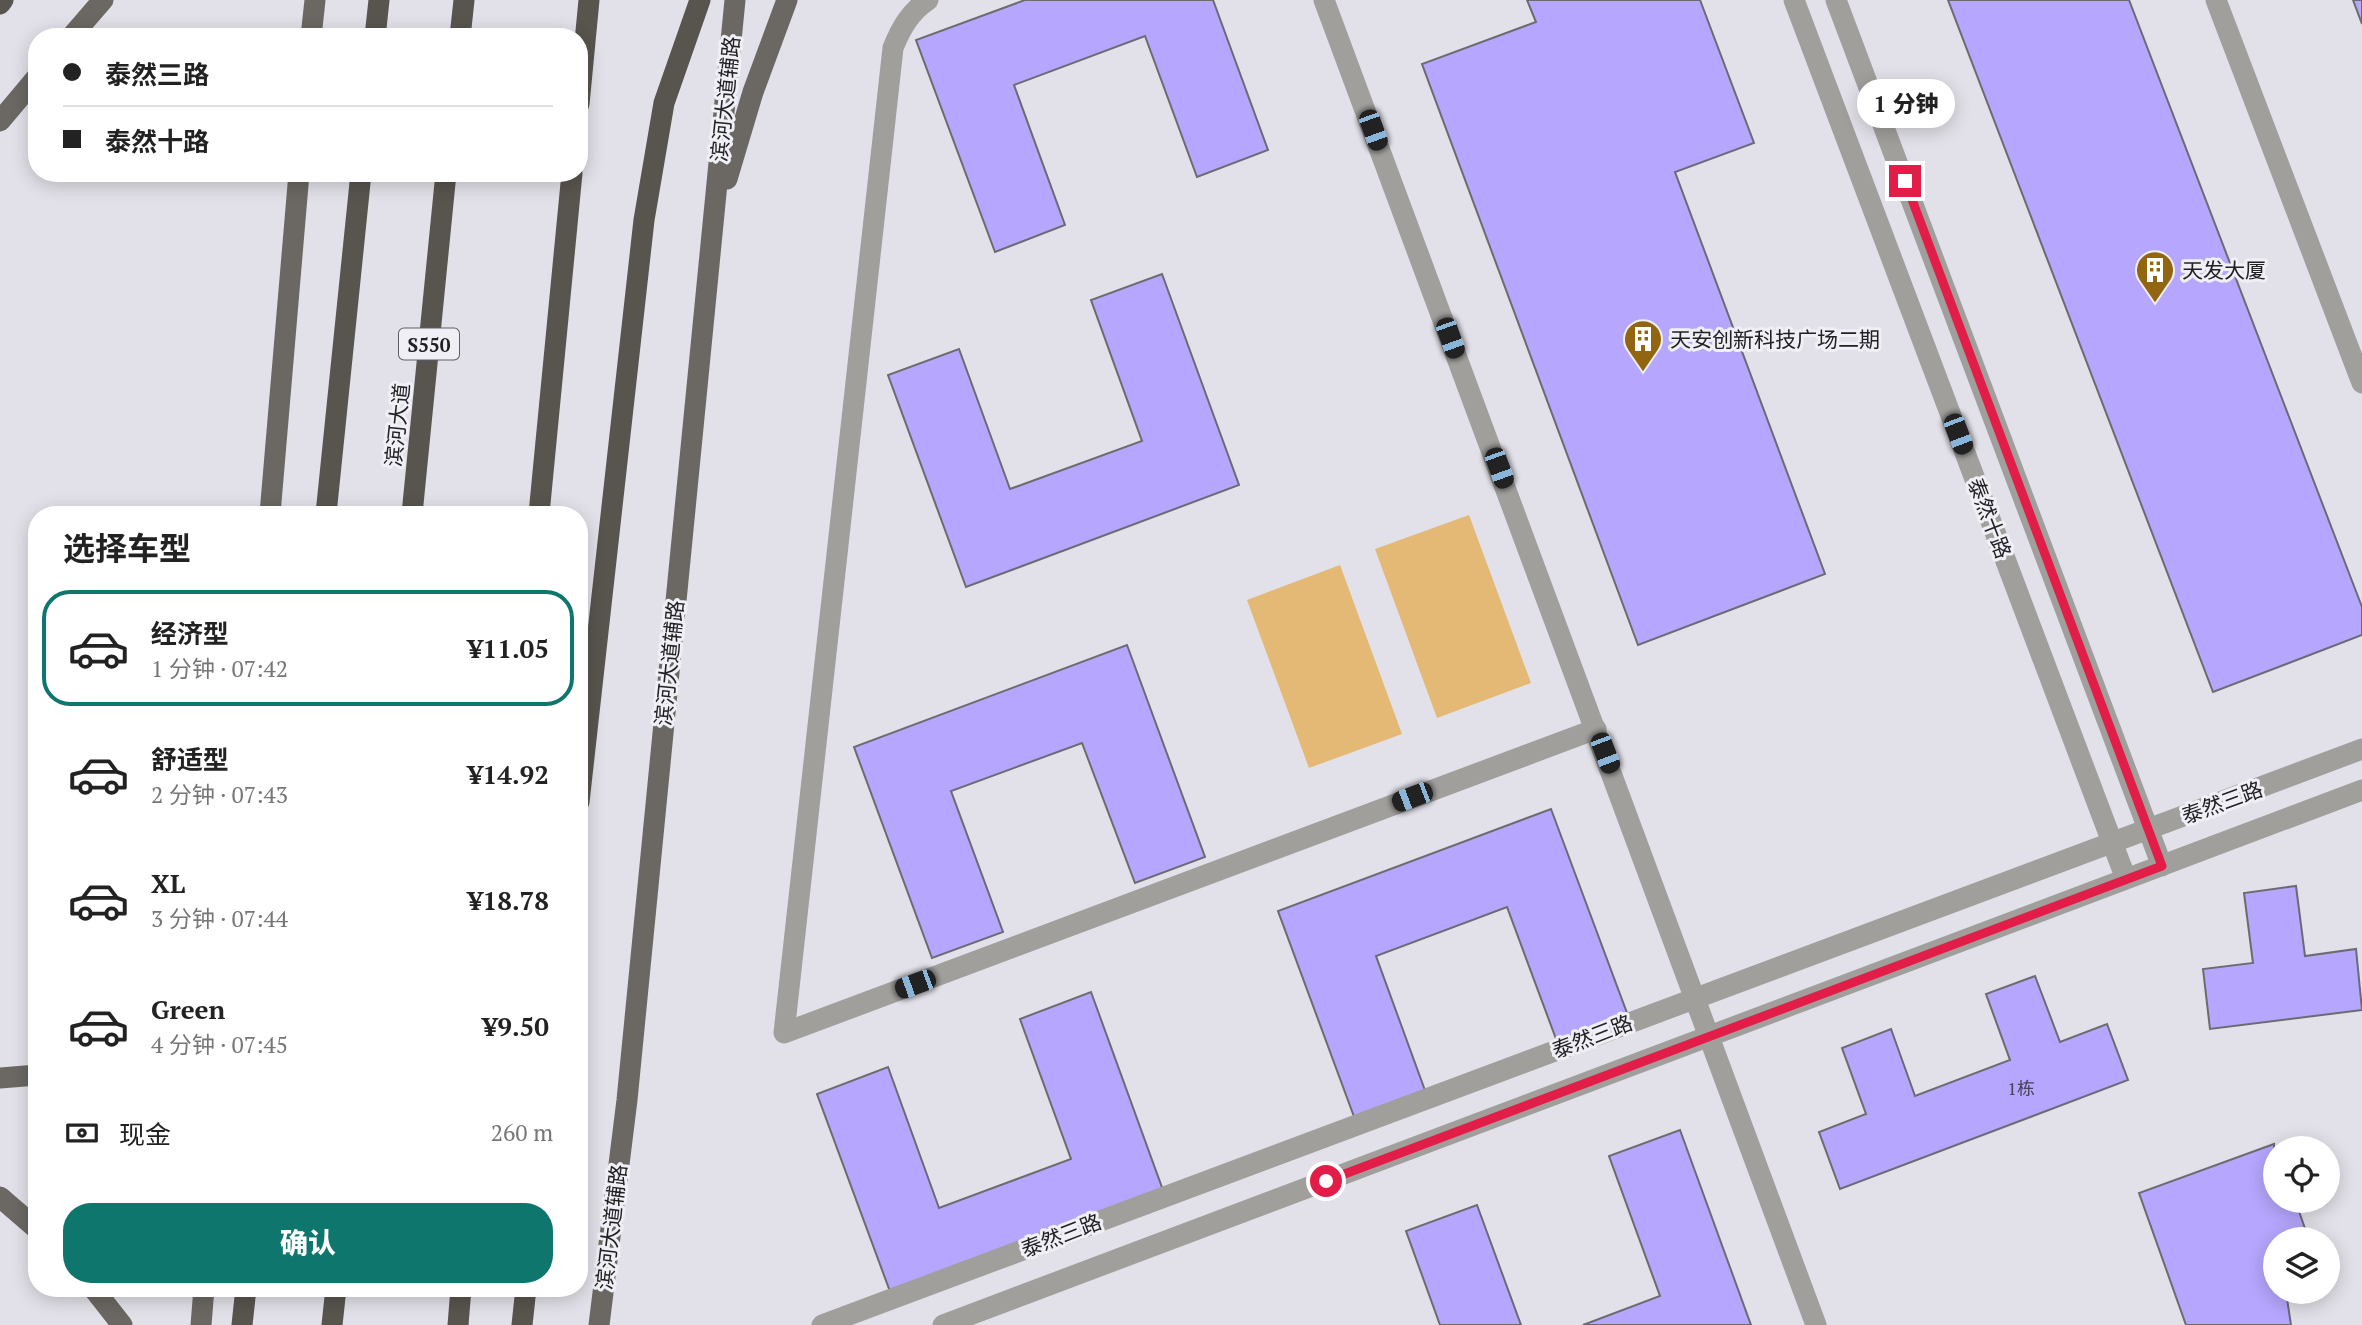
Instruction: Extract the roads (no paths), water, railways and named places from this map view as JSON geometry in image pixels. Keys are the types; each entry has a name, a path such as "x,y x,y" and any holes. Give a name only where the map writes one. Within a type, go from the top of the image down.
{"highway":[{"path":"376,28 379,0"},
{"path":"461,28 464,0"},
{"path":"586,28 589,0"},
{"path":"588,721 644,220 664,103 700,0"},
{"path":"327,506 360,182"},
{"name":"滨河大道","path":"413,506 445,182"},
{"path":"540,506 571,182"},
{"path":"242,1325 245,1297"},
{"path":"332,1325 334,1297"},
{"path":"458,1325 460,1297"},
{"path":"522,1325 525,1297"}],"main road":[{"path":"79,28 103,0"},
{"path":"312,28 314,0"},
{"name":"滨河大道辅路","path":"599,1325 626,1100 735,0"},
{"path":"712,224 753,92 787,0"},
{"path":"0,121 28,88"},
{"path":"271,506 298,182"},
{"path":"0,1078 28,1076"},
{"path":"0,1197 28,1221"},
{"path":"100,1297 122,1325"},
{"path":"201,1325 203,1297"}],"street":[{"path":"928,0 901,27 893,48 784,1033 1596,729"},
{"path":"1324,0 1816,1325"},
{"name":"泰然十路","path":"1794,0 2126,879"},
{"name":"泰然十路","path":"1836,0 2162,866"},
{"path":"2216,0 2362,383"},
{"name":"泰然三路","path":"822,1325 2362,749"},
{"name":"泰然三路","path":"943,1325 2362,790"},
{"path":"602,1304 610,1325"}],"place":[{"name":"天发大厦","path":"2155,304"},
{"name":"天安创新科技广场二期","path":"1643,373"}]}
